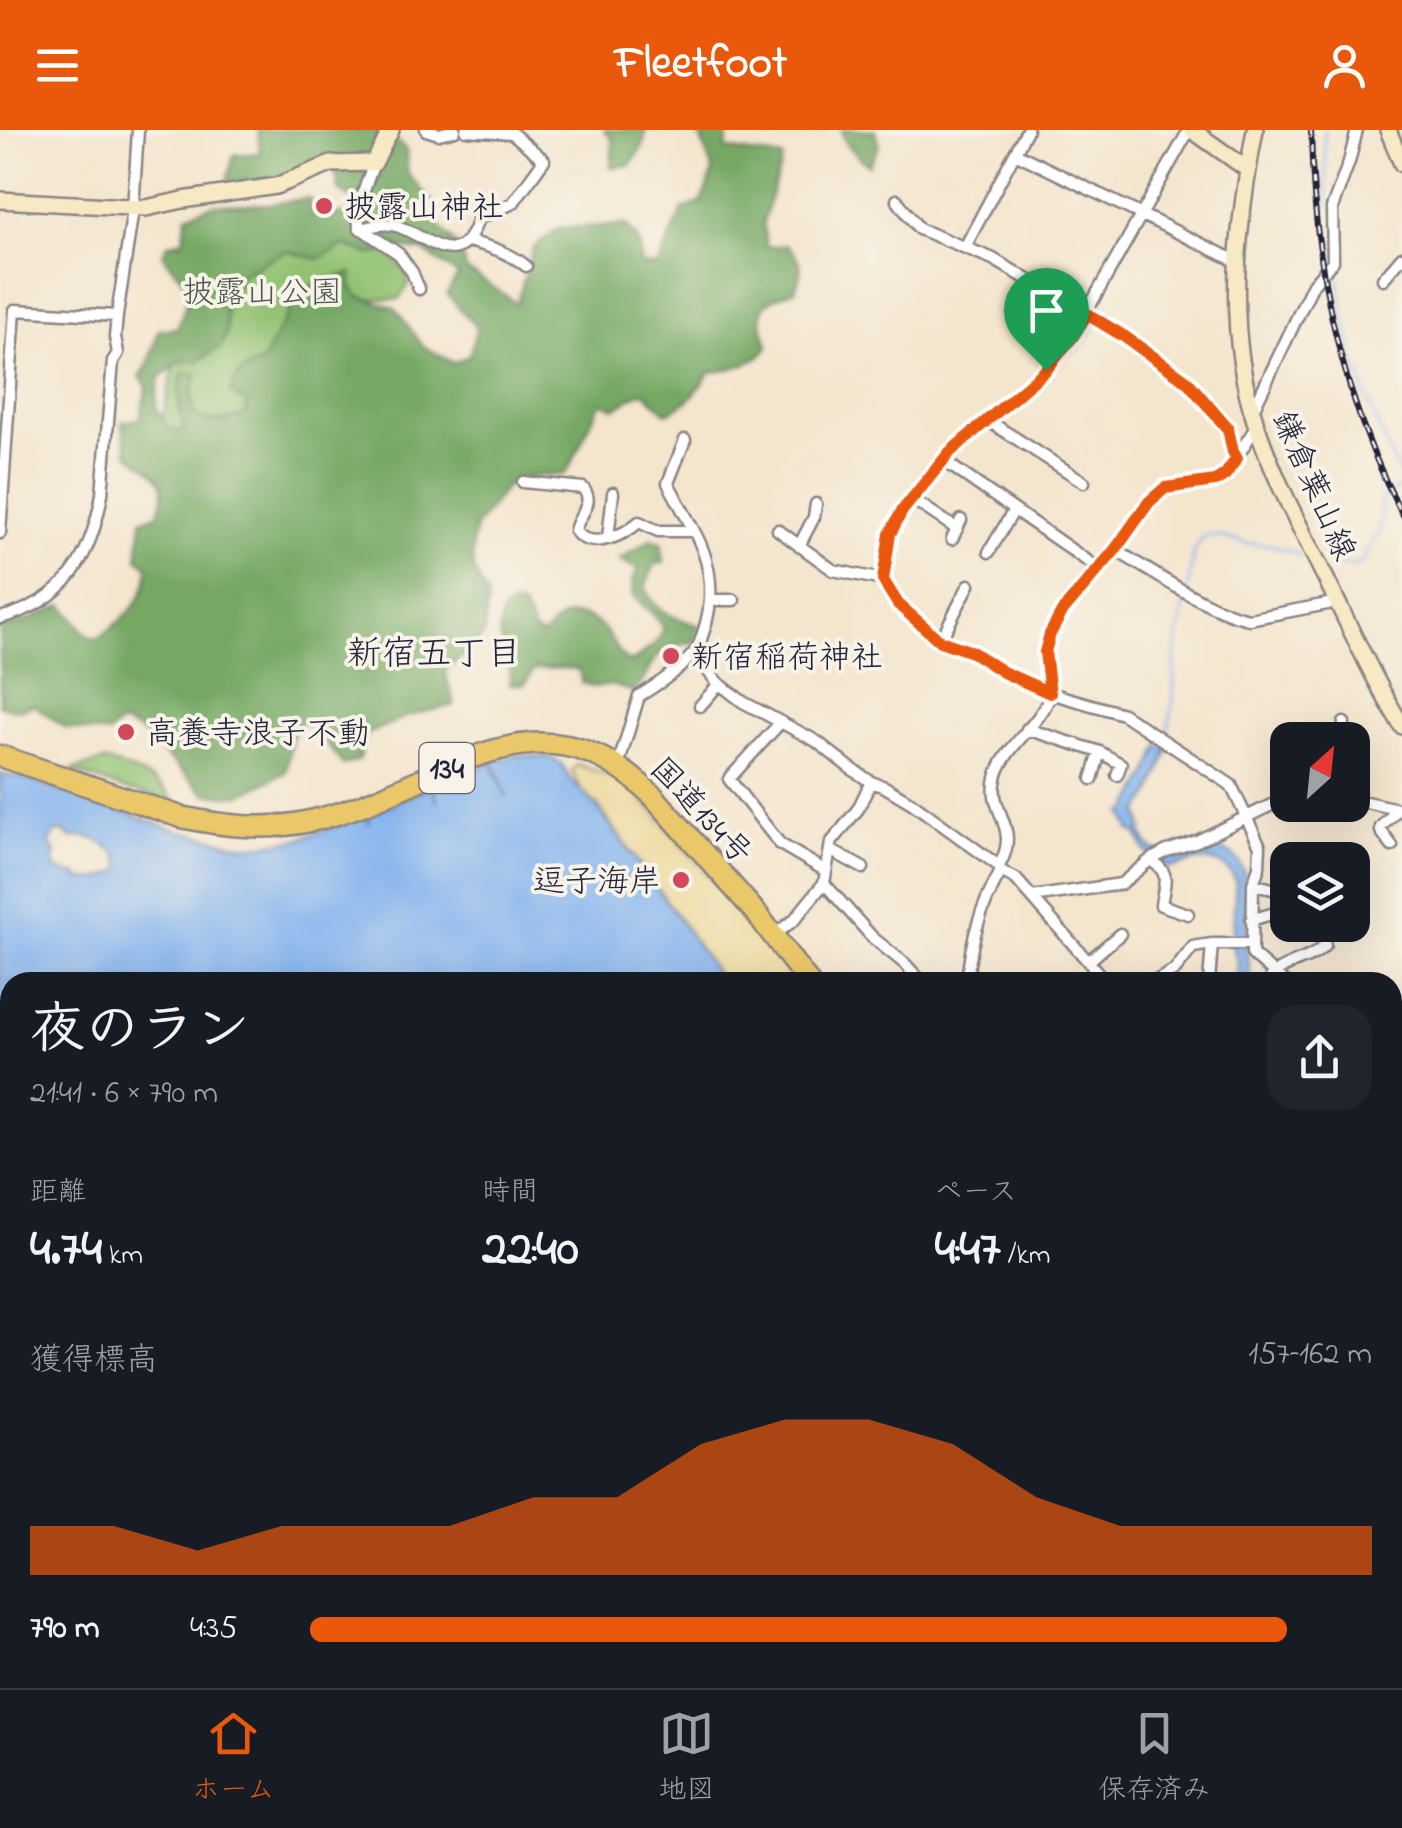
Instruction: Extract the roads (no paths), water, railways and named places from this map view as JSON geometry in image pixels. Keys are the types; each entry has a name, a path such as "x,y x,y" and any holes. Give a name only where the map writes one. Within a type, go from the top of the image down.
{"highway":[{"name":"国道134号","path":"0,756 181,818 250,828 336,814 479,754 519,743 550,743 583,750 611,762 654,797 758,914 801,972"}],"main road":[{"path":"0,200 133,208 276,186 331,164 374,163 392,130"},
{"path":"1190,130 1248,169"},
{"name":"鎌倉葉山線","path":"1255,130 1235,290 1240,355 1254,420 1283,495 1402,726"},
{"path":"1388,130 1402,164"}],"street":[{"path":"0,618 25,611 66,584 99,515 114,361 110,345 115,337 133,208 138,130"},
{"path":"426,130 439,134 455,130"},
{"path":"361,228 387,224 431,245 459,246 467,241 478,220 516,200 544,160 512,133 466,130"},
{"path":"965,246 1026,130"},
{"path":"1190,130 1073,336 1046,370 950,452 896,520 883,580 898,604 940,641 972,652 1003,672 1050,693 1124,714 1231,785 1260,846 1249,944 1266,972"},
{"path":"970,972 977,922 1009,842 994,786 996,775 1050,693 1045,652 1050,634 1062,612 1158,493 1165,488 1215,481 1225,475 1237,458 1254,420 1264,383 1313,284 1333,261 1332,208 1350,162 1357,130"},
{"path":"1015,153 1236,261"},
{"path":"374,163 358,222 398,254 419,289"},
{"path":"897,200 919,229 993,259 1125,337 1187,381 1228,429 1237,458"},
{"path":"467,241 504,252 526,266"},
{"path":"1383,280 1402,256"},
{"path":"0,533 15,310 117,316"},
{"path":"987,420 1084,482"},
{"path":"618,759 638,696 660,684 694,654 709,615 708,569 694,531 668,483 686,440"},
{"path":"944,461 1099,568"},
{"path":"523,482 584,488 588,504 576,522 575,531 586,541 621,535 639,522 658,531 694,531"},
{"path":"608,538 613,493"},
{"path":"912,499 956,529"},
{"path":"799,546 814,518 816,504"},
{"path":"988,552 1014,510"},
{"path":"778,530 834,570 883,580"},
{"path":"1115,550 1237,617 1249,619 1338,602"},
{"path":"940,641 969,585"},
{"path":"710,600 734,600"},
{"path":"694,654 720,684 743,702 816,741 871,782 912,803 1016,879 1098,972"},
{"path":"700,706 720,684"},
{"path":"780,723 728,779 780,844 826,871"},
{"path":"1027,729 1100,752 1120,764 1117,775"},
{"path":"1092,780 1100,752"},
{"path":"782,929 824,884 831,843 858,809 871,782"},
{"path":"1370,803 1400,810"},
{"path":"1032,898 1121,884 1152,859 1270,805"},
{"path":"1392,846 1381,827 1400,810"},
{"path":"830,850 863,868"},
{"path":"1152,859 1166,875 1161,904 1188,914"},
{"path":"824,884 873,938 913,972"},
{"path":"1253,884 1270,888"},
{"path":"1251,920 1270,913"},
{"path":"1088,960 1120,934"},
{"path":"1209,972 1212,944"},
{"path":"1172,972 1193,947 1249,944"},
{"path":"1279,972 1325,945"}],"water":[{"path":"1159,746 1169,748 1152,793 1139,812 1141,832 1150,847 1169,855 1194,852 1195,847 1216,848 1231,854 1240,864 1247,892 1250,972 1238,972 1232,946 1236,882 1229,870 1212,861 1162,865 1131,831 1123,813 1128,811"},
{"path":"517,755 548,757 561,763 668,903 715,972 0,972 0,774 177,830 246,846 295,840 366,815 370,824 368,814 431,787 438,804 433,786 491,762 507,798 493,761","holes":["56,832 72,838 90,837 105,845 116,852 122,868 106,877 91,879 78,879 79,875 56,869 56,852 49,843"]}],"waterway":[{"path":"1324,130 1327,208"},
{"path":"1338,262 1344,316 1359,373 1402,478"},
{"path":"1330,560 1352,567 1362,563 1379,534 1380,500 1402,486"},
{"path":"1188,588 1194,551 1204,536 1270,545 1306,556"},
{"path":"1167,735 1175,654 1186,598"}],"railway":[{"path":"1311,130 1317,229 1334,327 1362,422 1402,514"}],"place":[{"name":"披露山神社","path":"324,206"},
{"name":"新宿稲荷神社","path":"671,656"},
{"name":"高養寺浪子不動","path":"126,732"},
{"name":"逗子海岸","path":"681,880"}],"district":[{"name":"新宿五丁目","path":"434,652"}],"park label":[{"name":"披露山公園","path":"262,291"}]}
